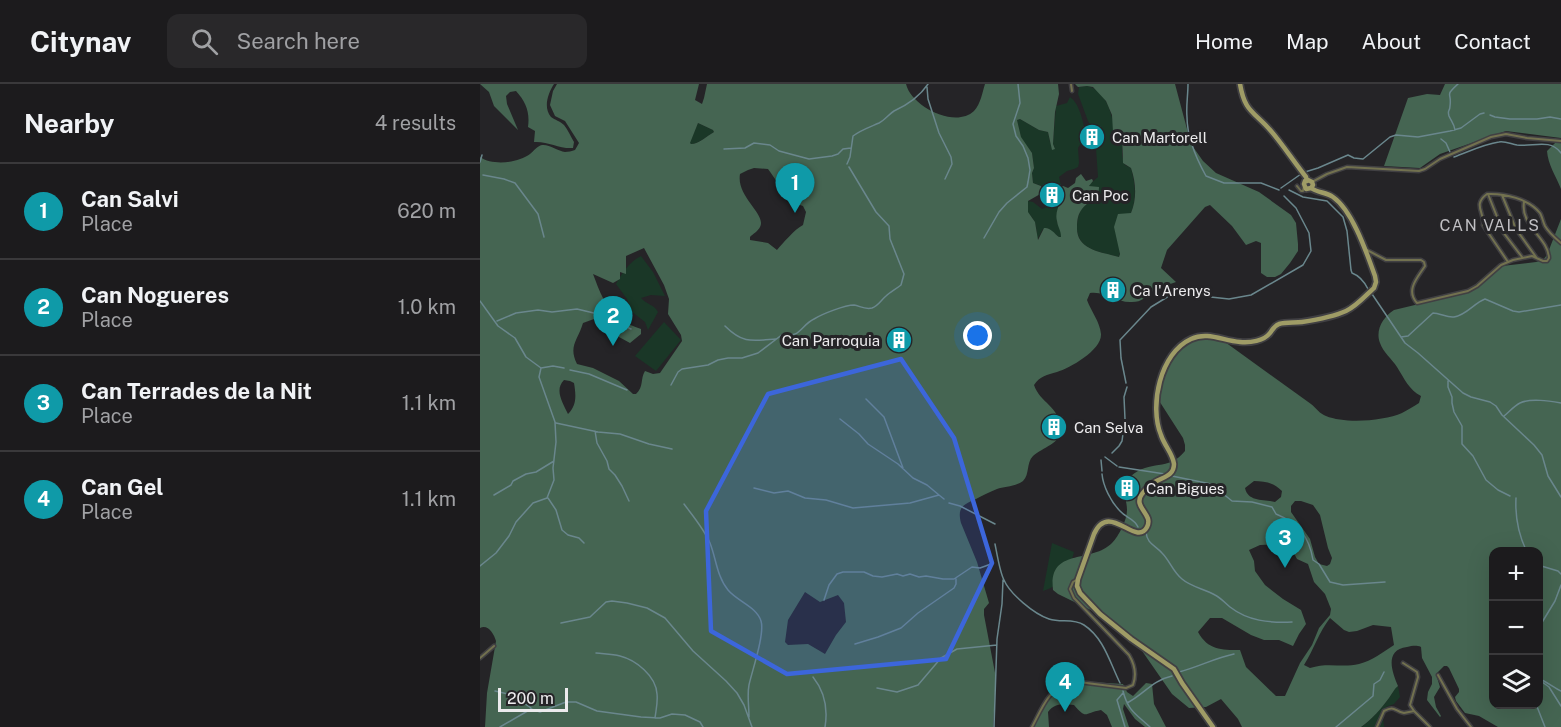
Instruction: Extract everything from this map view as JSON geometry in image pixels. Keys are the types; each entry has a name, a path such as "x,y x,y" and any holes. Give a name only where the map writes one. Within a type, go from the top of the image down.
{"street":[{"path":"1071,84 1072,91"},
{"path":"1213,727 1174,669 1100,614 1080,593 1077,586 1078,579 1094,534 1099,525 1106,521 1137,532 1144,531 1148,527 1148,520 1139,505 1139,498 1154,482 1165,478 1172,471 1173,461 1156,421 1157,390 1169,361 1184,343 1202,335 1239,342 1261,339 1281,323 1306,322 1346,311 1374,288 1376,282 1361,237 1339,203 1325,193 1318,192 1310,184 1271,131 1249,109 1240,84"},
{"path":"1297,186 1303,191 1304,183 1310,184 1327,174 1347,167 1419,171 1440,159 1491,137 1506,134 1561,141"},
{"path":"1488,194 1503,232 1523,258"},
{"path":"1508,262 1483,225 1484,220 1479,208 1484,195 1502,195 1532,206 1541,213 1547,229 1561,243"},
{"path":"1502,195 1516,229 1536,257 1547,261 1550,256 1528,222 1523,208 1524,202"},
{"path":"1365,249 1386,260 1421,260 1424,262 1425,266 1412,290 1413,298 1417,303 1468,291 1501,265 1523,258 1536,257"},
{"path":"1032,727 1041,707 1051,693 1063,684 1071,681 1126,688 1133,685 1135,679 1133,662 1129,655 1074,598 1070,589 1073,582 1078,579"},
{"path":"480,658 494,646"},
{"path":"1403,663 1417,672 1410,705 1430,727"},
{"path":"1438,675 1457,709 1471,727"},
{"path":"1377,727 1384,711 1390,708 1404,713 1414,711"}],"highlighted area":[{"path":"901,359 954,438 992,563 946,659 787,674 711,631 706,511 768,394"}],"green space":[{"path":"480,84 554,84 548,96 547,109 551,117 565,127 574,142 573,148 534,142 535,131 528,127 526,108 516,91 506,96 518,130 494,106 489,92"},
{"path":"557,84 699,84 695,100 702,104 707,84 906,84 916,100 925,107 945,116 956,117 966,116 974,111 985,84 1058,84 1059,94 1055,112 1053,144 1055,149 1052,150 1048,132 1039,130 1020,119 1017,120 1021,137 1032,153 1033,183 1041,186 1043,190 1042,193 1028,201 1028,212 1035,222 1038,240 1044,228 1050,229 1061,237 1056,216 1061,200 1060,188 1063,186 1068,188 1081,174 1086,181 1092,179 1089,186 1099,187 1099,191 1080,213 1077,222 1078,235 1081,241 1091,249 1119,257 1114,227 1118,214 1131,213 1133,208 1135,185 1133,173 1131,168 1123,163 1122,135 1113,132 1112,115 1106,101 1093,87 1078,87 1075,84 1175,84 1191,144 1203,161 1216,173 1259,192 1291,215 1296,223 1298,251 1281,274 1275,277 1267,277 1261,273 1261,243 1256,241 1246,245 1232,226 1210,205 1205,207 1167,250 1161,268 1176,282 1155,290 1144,299 1135,302 1090,293 1087,300 1100,330 1100,340 1091,352 1077,362 1063,370 1044,376 1034,385 1060,421 1061,428 1058,437 1033,456 1023,481 994,490 962,507 961,523 977,562 989,603 984,609 984,615 996,678 993,727 485,727 487,693 496,641 486,627 480,628 480,157 492,162 512,161 525,157 542,145 565,152 575,150 579,143 565,121 555,116 550,105","holes":["698,123 713,130 714,132 700,141 690,143","768,169 784,191 797,204 803,206 806,212 803,225 777,250 768,243 750,240 761,222 742,190 740,174 748,170","644,248 664,285 669,299 668,314 681,335 682,341 660,373 653,374 645,371 640,389 636,394 633,394 619,381 593,368 577,364 573,352 583,323 594,319 611,327 619,337 630,343 641,334 641,329 621,321 614,315 600,293 593,274 613,283 620,279 620,272 626,274 626,256","564,380 574,383 575,400 568,414 560,397 560,388","805,592 820,602 838,595 844,603 846,622 825,654 808,644 788,645 785,642 788,620"]},
{"path":"1445,84 1561,84 1561,138 1506,131 1440,154 1420,168 1384,166 1408,98 1427,94 1440,95"},
{"path":"1087,86 1100,93 1108,105 1116,134 1122,135 1122,156 1125,165 1131,168 1134,179 1134,202 1131,213 1128,214 1119,257 1091,249 1085,245 1078,234 1077,223 1080,212 1099,191 1097,187 1089,185 1098,177 1095,134 1078,94 1079,87"},
{"path":"1070,97 1079,109 1086,135 1078,148 1078,167 1059,177 1061,186 1059,192 1033,183 1032,153 1021,138 1017,120 1020,119 1039,130 1048,132 1050,142 1055,149 1053,144 1056,106 1067,103"},
{"path":"698,123 714,132 691,144 689,143"},
{"path":"1556,142 1561,143 1561,189 1547,151"},
{"path":"1056,200 1061,201 1057,222 1062,232 1061,237 1047,228 1043,229 1037,240 1035,224 1027,212 1028,201 1042,209"},
{"path":"1561,219 1561,727 1498,727 1479,716 1465,713 1456,701 1455,697 1459,689 1447,666 1436,674 1440,687 1434,697 1440,717 1427,700 1432,677 1422,658 1421,647 1416,646 1395,652 1392,657 1392,668 1398,686 1380,710 1361,727 1242,727 1221,699 1206,707 1189,708 1172,694 1140,648 1103,616 1053,590 1053,576 1057,567 1073,558 1103,549 1117,536 1127,514 1124,485 1131,476 1145,468 1172,461 1185,451 1183,438 1156,396 1158,382 1176,352 1191,337 1219,339 1225,342 1326,416 1354,421 1385,418 1411,408 1419,403 1421,396 1410,387 1381,346 1379,333 1386,316 1394,310 1469,292 1481,285 1496,269 1502,266 1543,260","holes":["1254,481 1273,484 1282,491 1281,497 1275,502 1249,496 1245,488","1295,501 1313,505 1320,515 1332,558 1327,566 1319,564 1310,539 1291,512 1291,506","1289,544 1297,559 1308,564 1314,582 1325,594 1331,609 1330,615 1319,628 1312,645 1300,663 1285,696 1276,696 1246,667 1240,650 1211,646 1198,632 1210,618 1222,618 1251,635 1264,640 1279,640 1293,646 1306,624 1301,610 1265,585 1255,571 1249,550 1260,545","1330,618 1349,632 1373,625 1391,627 1394,645 1364,663 1310,668 1304,665"]},
{"path":"641,256 653,272 665,296 651,295 641,298 658,312 648,330 645,322 632,312 627,299 616,284 633,261"},
{"path":"664,322 681,340 656,371 635,356"},
{"path":"1052,543 1074,552 1064,577 1043,591"},
{"path":"1066,682 1123,684 1127,692 1133,696 1146,683 1152,684 1154,704 1166,727 1145,727 1135,719 1124,704 1123,709 1129,727 1112,727 1107,715 1101,710 1084,714 1074,705 1063,704 1053,707 1048,712 1049,727 1030,727 1052,689"},
{"path":"1398,686 1400,697 1394,704 1386,707 1383,717 1384,727 1361,727 1380,710"}],"waterway":[{"path":"847,164 853,136 881,122 892,112 908,103 928,84"},
{"path":"984,238 999,212 1027,187 1030,170 1028,158 1016,136 1013,124 1020,103 1018,84"},
{"path":"1188,84 1187,113 1190,140 1206,176 1224,183 1261,183 1279,190"},
{"path":"1455,130 1448,112 1450,93 1458,84"},
{"path":"927,87 928,99 939,133 951,157 952,164 945,179"},
{"path":"1305,172 1348,155 1363,159 1390,137 1396,135 1418,137 1461,128 1484,113"},
{"path":"1490,115 1510,119 1550,117 1561,119"},
{"path":"1441,139 1446,143 1450,152"},
{"path":"1454,157 1482,146 1501,142 1517,145 1546,144 1557,148 1561,153"},
{"path":"724,149 745,148 754,143 770,145 779,151 809,159 832,156 843,149 851,148"},
{"path":"480,162 482,155"},
{"path":"671,385 682,369 758,353 783,334 793,335 828,312 850,305 872,308 901,285 904,274 890,239 889,226 876,212 849,167"},
{"path":"1281,188 1301,174"},
{"path":"483,175 515,183 538,214 544,237"},
{"path":"1289,190 1303,197 1327,201 1343,217 1352,273 1362,279 1368,289"},
{"path":"1126,383 1120,340 1151,307 1169,296 1183,294 1229,299 1251,295 1303,265 1311,251 1309,233 1296,208 1284,196"},
{"path":"1372,294 1405,343 1463,393 1496,406 1502,415 1534,445 1542,455 1548,476 1561,497"},
{"path":"1401,337 1408,336 1433,313 1451,317 1459,316 1485,299 1519,312 1561,305"},
{"path":"480,301 498,326 515,338 526,357 541,368 539,377 555,422 556,442 554,480 547,498 533,503 516,522 496,553 480,566"},
{"path":"497,321 516,313 577,309 602,315 631,329"},
{"path":"725,326 743,339 776,339"},
{"path":"541,368 553,366 564,368"},
{"path":"570,370 589,374 627,390"},
{"path":"1448,381 1454,412 1462,426 1462,444 1473,456 1486,480 1510,496"},
{"path":"1112,453 1122,441 1125,419 1124,397 1127,387"},
{"path":"866,399 884,417 903,468"},
{"path":"1504,416 1524,401 1540,400 1561,403"},
{"path":"840,419 868,444 939,495"},
{"path":"556,423 620,434 672,449"},
{"path":"595,431 597,443 609,469 622,486 629,501"},
{"path":"1105,457 1117,466"},
{"path":"1101,460 1102,471"},
{"path":"494,495 511,485 513,481 536,472 554,461"},
{"path":"1119,467 1165,474"},
{"path":"1102,474 1106,489 1114,503 1138,527"},
{"path":"1172,476 1211,484 1232,501 1252,502 1272,507 1276,514 1301,531 1309,544 1313,560 1319,564 1330,582 1343,585 1385,582"},
{"path":"754,488 774,493 788,491 805,498 826,500 853,508 910,503 939,495 944,499"},
{"path":"548,498 556,510 562,530 584,543"},
{"path":"1516,498 1518,525 1525,547"},
{"path":"949,503 960,506 995,524"},
{"path":"684,504 708,538 724,585 751,608 761,621 760,643 748,689 749,717"},
{"path":"1146,532 1150,542 1186,582 1217,596 1237,612 1251,618 1292,622"},
{"path":"995,544 1003,577 1011,591 1036,613 1053,620 1080,623 1091,630 1106,651 1120,683"},
{"path":"824,600 829,585 837,574 843,572 864,572 882,577 910,574 919,577 954,579 972,567 980,568 991,564"},
{"path":"1543,566 1561,574"},
{"path":"855,644 901,628 954,588 956,579"},
{"path":"994,727 997,639 1003,580"},
{"path":"1543,621 1555,601 1561,585"},
{"path":"561,623 590,617 606,602 627,603 647,608 665,618 693,651 737,693 752,727"},
{"path":"877,688 897,692 918,685 941,658 957,649 997,645"},
{"path":"596,653 626,658 649,675 657,694 655,718"},
{"path":"1179,672 1234,654"},
{"path":"1336,727 1373,696 1374,684 1380,680 1384,672"},
{"path":"1127,703 1154,684 1172,676"},
{"path":"813,677 825,701 825,727"},
{"path":"1543,681 1561,691"},
{"path":"1543,683 1549,687 1561,706"},
{"path":"495,691 512,695 531,708"},
{"path":"1123,691 1130,708 1150,727"},
{"path":"1123,693 1117,700 1125,727"},
{"path":"500,727 531,709 540,712 566,702 576,702 597,711 641,717 660,718 672,714 685,715 700,722 703,727"},
{"path":"1538,709 1545,727"}],"place":[{"name":"Can Martorell","path":"1092,137"},
{"name":"Can Poc","path":"1052,195"},
{"name":"Can Salvi","path":"795,213"},
{"name":"Ca l'Arenys","path":"1113,290"},
{"name":"Can Parroquia","path":"899,340"},
{"name":"Can Nogueres","path":"613,346"},
{"name":"Can Selva","path":"1054,427"},
{"name":"Can Bigues","path":"1127,488"},
{"name":"Can Terrades de la Nit","path":"1285,568"},
{"name":"Can Gel","path":"1065,712"}],"district":[{"name":"CAN VALLS","path":"1490,225"}]}
